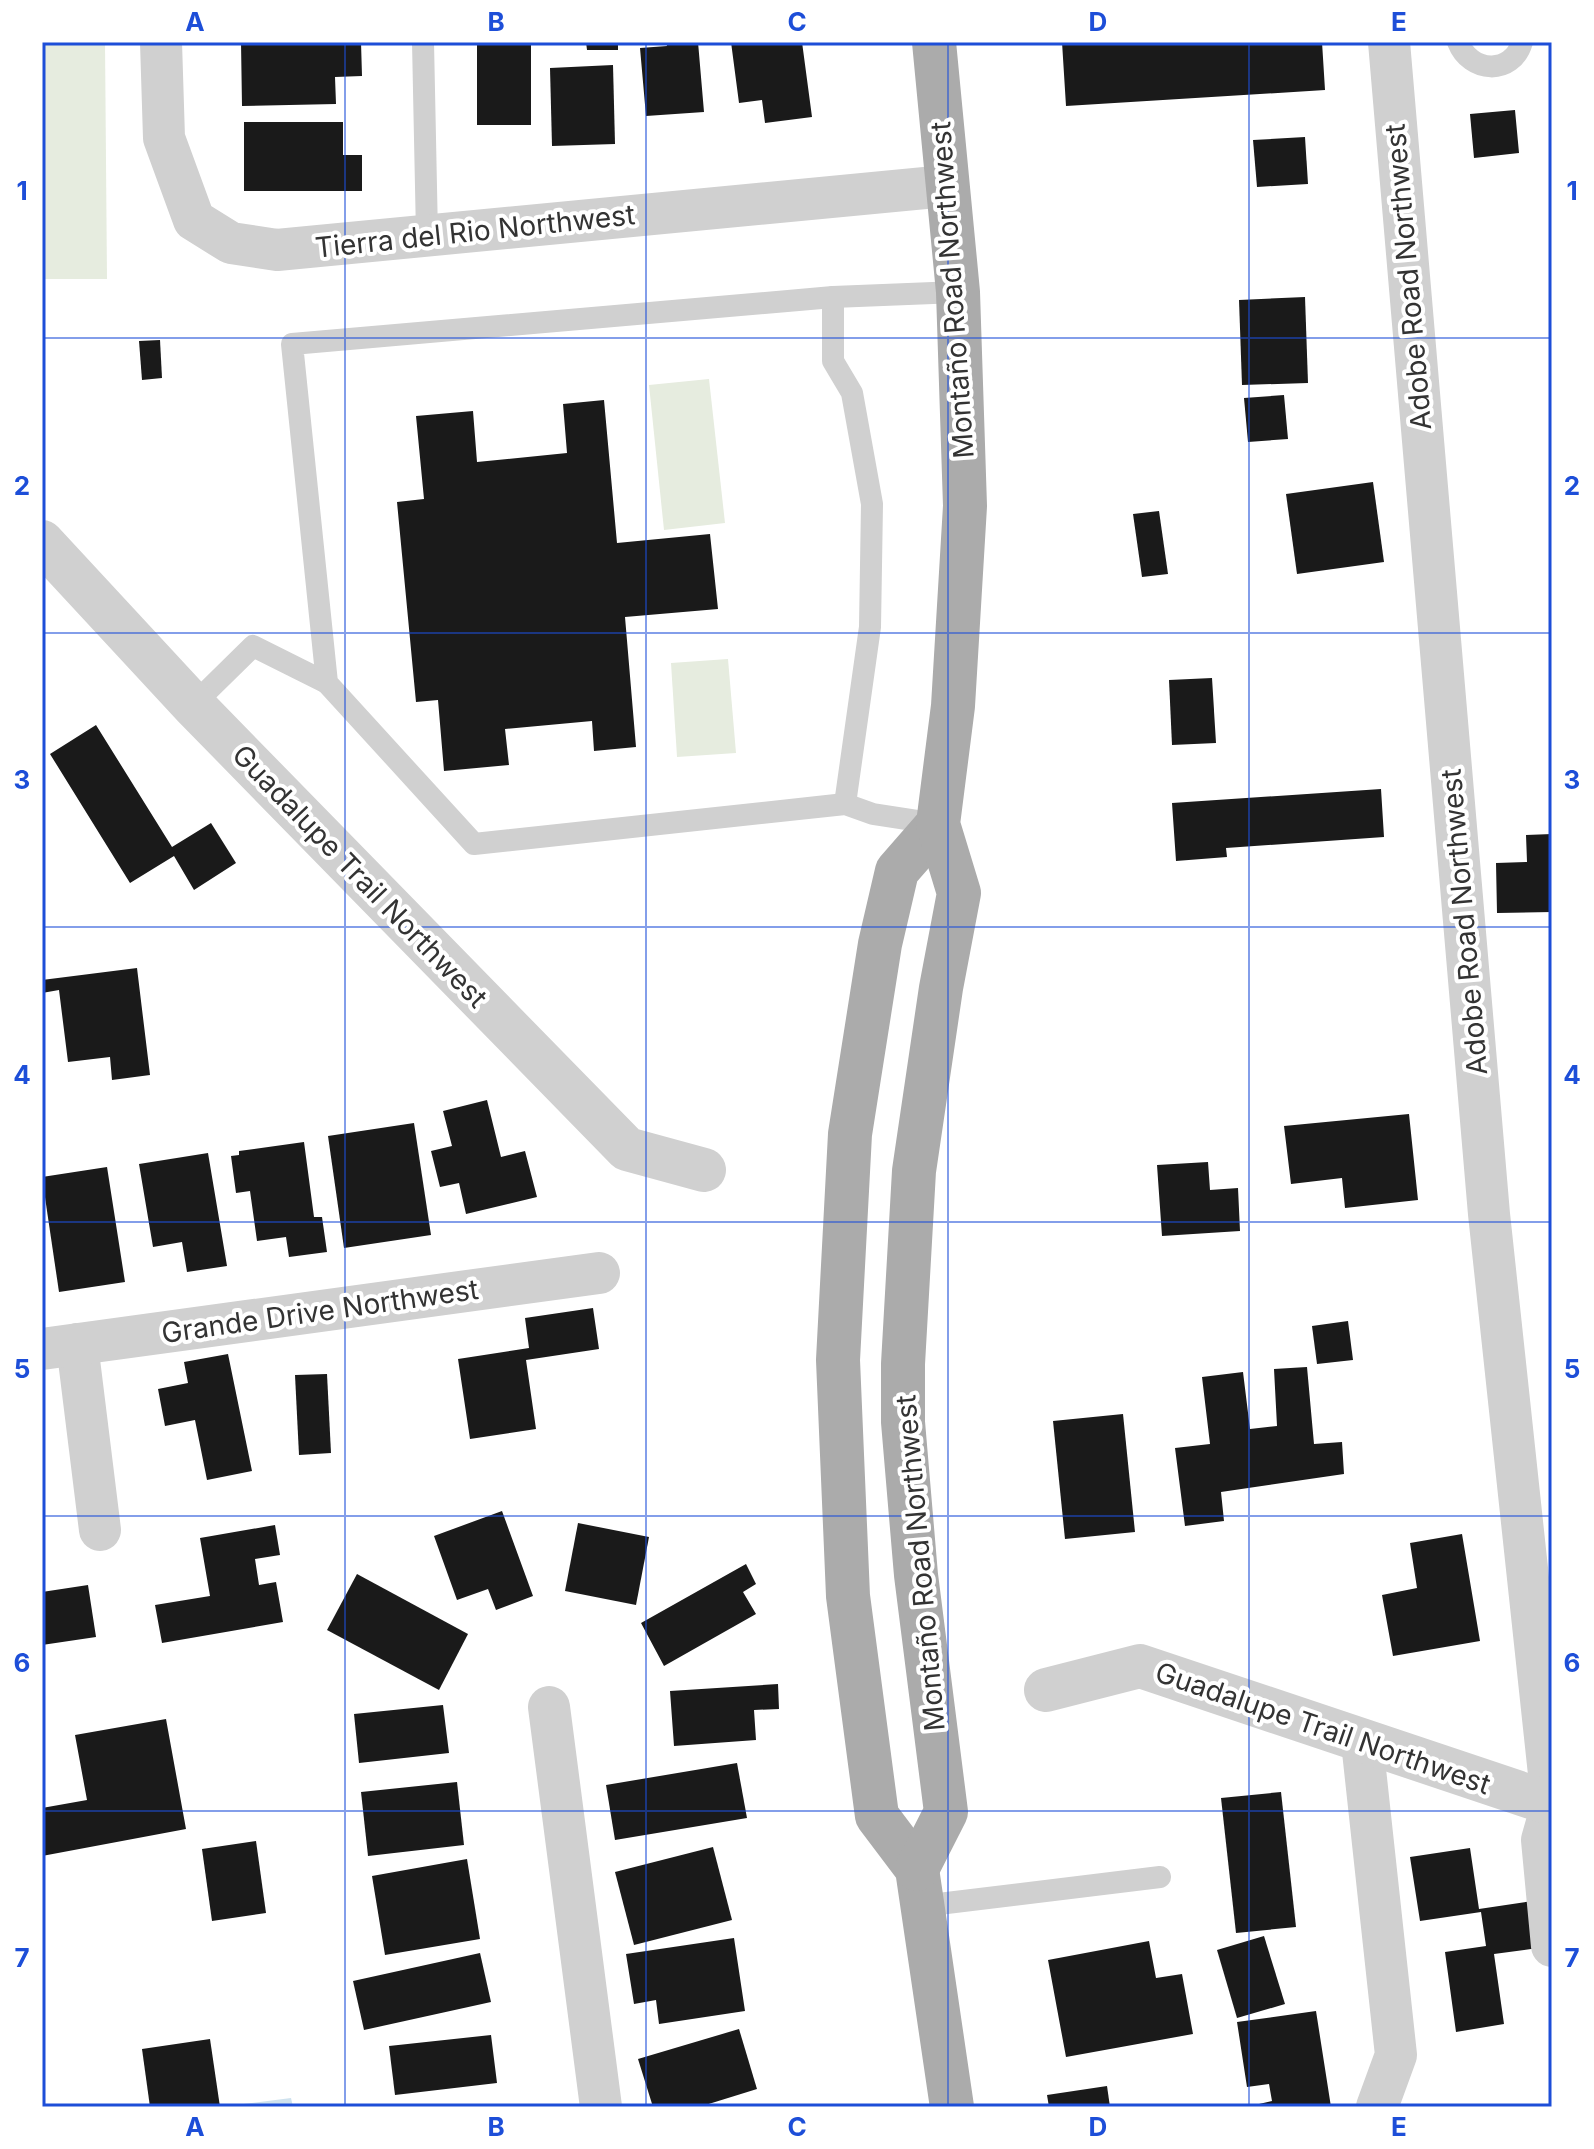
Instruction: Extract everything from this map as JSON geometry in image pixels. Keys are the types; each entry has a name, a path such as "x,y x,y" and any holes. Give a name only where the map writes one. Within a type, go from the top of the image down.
{"main road":[{"name":"Montaño Road Northwest","path":"919,1887 946,1812 916,1575 903,1422 903,1364 914,1171 941,988 959,893 938,824 953,706 965,506 958,292 934,42"},
{"path":"938,824 897,871 880,944 850,1134 838,1360 848,1596 877,1816 919,1887 952,2107"}],"street":[{"name":"Tierra del Rio Northwest","path":"161,42 164,138 194,220 231,243 277,250 946,186"},
{"name":"Adobe Road Northwest","path":"1389,42 1489,1214 1552,1804 1542,1840 1552,1946"},
{"name":"Guadalupe Trail Northwest","path":"42,542 193,705 627,1149 704,1170"},
{"name":"Grande Drive Northwest","path":"59,1347 599,1273"},
{"path":"59,1347 100,1530"},
{"name":"Guadalupe Trail Northwest","path":"1046,1690 1140,1666 1552,1804"},
{"path":"549,1707 601,2107"},
{"path":"1362,1742 1396,2055 1377,2107"}],"lane":[{"path":"423,42 427,235"},
{"path":"1458,42 1466,56 1485,67 1506,63 1515,57 1522,42"},
{"path":"327,683 292,344 833,297 958,292"},
{"path":"833,297 833,361 852,393 872,504 870,627 845,804"},
{"path":"193,705 253,646 327,683 474,844 845,804 873,814 938,824"},
{"path":"919,1887 1160,1877"}],"shaded area":[{"path":"42,42 105,42 107,279 42,279"},
{"path":"709,379 725,523 664,530 649,385"},
{"path":"728,659 736,753 677,757 671,663"}],"water":[{"path":"291,2098 293,2107 235,2107 235,2105"}],"building":[{"path":"241,42 361,42 362,76 335,77 336,104 242,106"},
{"path":"477,42 531,42 531,125 477,125"},
{"path":"586,42 618,42 618,50 587,50"},
{"path":"666,42 698,42 704,112 646,116 640,48 667,46"},
{"path":"731,42 802,42 812,117 765,123 762,100 739,103"},
{"path":"1062,42 1322,42 1325,90 1066,106"},
{"path":"613,65 615,144 552,146 550,68"},
{"path":"1515,110 1519,153 1474,158 1470,114"},
{"path":"244,122 343,122 343,155 362,155 362,191 244,191"},
{"path":"1305,137 1308,184 1257,187 1253,140"},
{"path":"1305,297 1308,383 1242,385 1239,300"},
{"path":"160,340 162,378 142,380 139,341"},
{"path":"1284,395 1288,439 1248,442 1244,398"},
{"path":"604,400 617,543 710,534 718,609 625,617 636,747 594,751 592,721 505,729 509,765 444,771 438,700 416,702 397,502 424,499 416,416 473,411 477,462 567,453 563,404"},
{"path":"1373,482 1384,562 1297,574 1286,494"},
{"path":"1159,511 1168,574 1142,577 1133,514"},
{"path":"1212,678 1216,743 1172,745 1169,680"},
{"path":"96,725 172,847 211,823 236,863 194,890 174,856 130,883 50,754"},
{"path":"1381,789 1384,837 1226,848 1227,857 1176,861 1172,803"},
{"path":"1552,834 1552,912 1497,913 1496,863 1527,862 1526,835"},
{"path":"137,968 150,1075 112,1080 110,1057 68,1062 59,990 42,993 42,980"},
{"path":"487,1100 501,1157 525,1151 537,1197 466,1214 459,1183 440,1187 431,1151 452,1146 443,1111"},
{"path":"1409,1114 1418,1200 1345,1208 1342,1178 1291,1184 1284,1126"},
{"path":"414,1123 431,1235 344,1248 328,1136"},
{"path":"304,1142 314,1217 322,1217 327,1252 289,1257 286,1237 257,1241 250,1191 236,1193 231,1156 239,1155 239,1151"},
{"path":"208,1153 227,1266 187,1272 182,1242 153,1247 139,1164"},
{"path":"1208,1162 1210,1190 1238,1188 1240,1231 1162,1236 1157,1165"},
{"path":"107,1167 125,1282 59,1292 42,1177"},
{"path":"593,1308 599,1349 526,1360 536,1429 470,1439 458,1359 529,1348 525,1318"},
{"path":"1348,1321 1353,1360 1317,1364 1312,1326"},
{"path":"228,1354 252,1471 207,1480 195,1420 165,1426 158,1389 188,1383 184,1362"},
{"path":"1307,1367 1314,1444 1342,1442 1344,1474 1221,1492 1224,1521 1185,1526 1175,1448 1210,1444 1202,1377 1243,1372 1250,1429 1277,1426 1274,1369"},
{"path":"327,1374 331,1453 299,1455 295,1375"},
{"path":"1123,1414 1135,1532 1065,1539 1053,1421"},
{"path":"502,1511 533,1596 496,1610 488,1589 457,1600 434,1536"},
{"path":"578,1523 649,1537 636,1605 565,1591"},
{"path":"275,1525 280,1555 255,1559 259,1585 276,1582 283,1622 162,1643 155,1605 210,1596 200,1538"},
{"path":"1462,1534 1480,1641 1393,1656 1382,1595 1417,1588 1410,1543"},
{"path":"746,1564 756,1584 743,1592 756,1614 664,1666 641,1623"},
{"path":"357,1574 468,1634 439,1690 327,1630"},
{"path":"88,1585 96,1637 42,1645 42,1592"},
{"path":"778,1684 779,1709 754,1710 756,1740 674,1746 670,1691"},
{"path":"443,1705 449,1753 359,1763 354,1714"},
{"path":"166,1719 186,1829 42,1856 42,1808 87,1800 75,1735"},
{"path":"737,1763 747,1818 615,1840 606,1785"},
{"path":"457,1782 464,1845 368,1856 361,1792"},
{"path":"1281,1792 1296,1927 1236,1933 1221,1798"},
{"path":"256,1841 266,1913 212,1921 202,1849"},
{"path":"713,1847 732,1920 634,1945 615,1872"},
{"path":"1470,1848 1479,1909 1532,1901 1538,1948 1494,1954 1504,2024 1456,2032 1445,1952 1486,1946 1481,1912 1420,1921 1410,1857"},
{"path":"467,1859 480,1939 385,1955 372,1876"},
{"path":"1264,1936 1285,2004 1237,2018 1217,1950"},
{"path":"734,1938 745,2011 659,2024 656,2000 634,2004 626,1954"},
{"path":"1149,1941 1156,1978 1182,1974 1193,2034 1066,2057 1048,1960"},
{"path":"480,1953 491,2002 364,2030 353,1981"},
{"path":"1316,2011 1331,2107 1246,2107 1272,2101 1269,2084 1247,2087 1237,2022"},
{"path":"739,2029 757,2089 699,2107 653,2107 638,2059"},
{"path":"491,2035 497,2083 395,2095 389,2046"},
{"path":"210,2039 220,2107 150,2107 142,2049"},
{"path":"1107,2086 1110,2107 1049,2107 1047,2095"}]}
